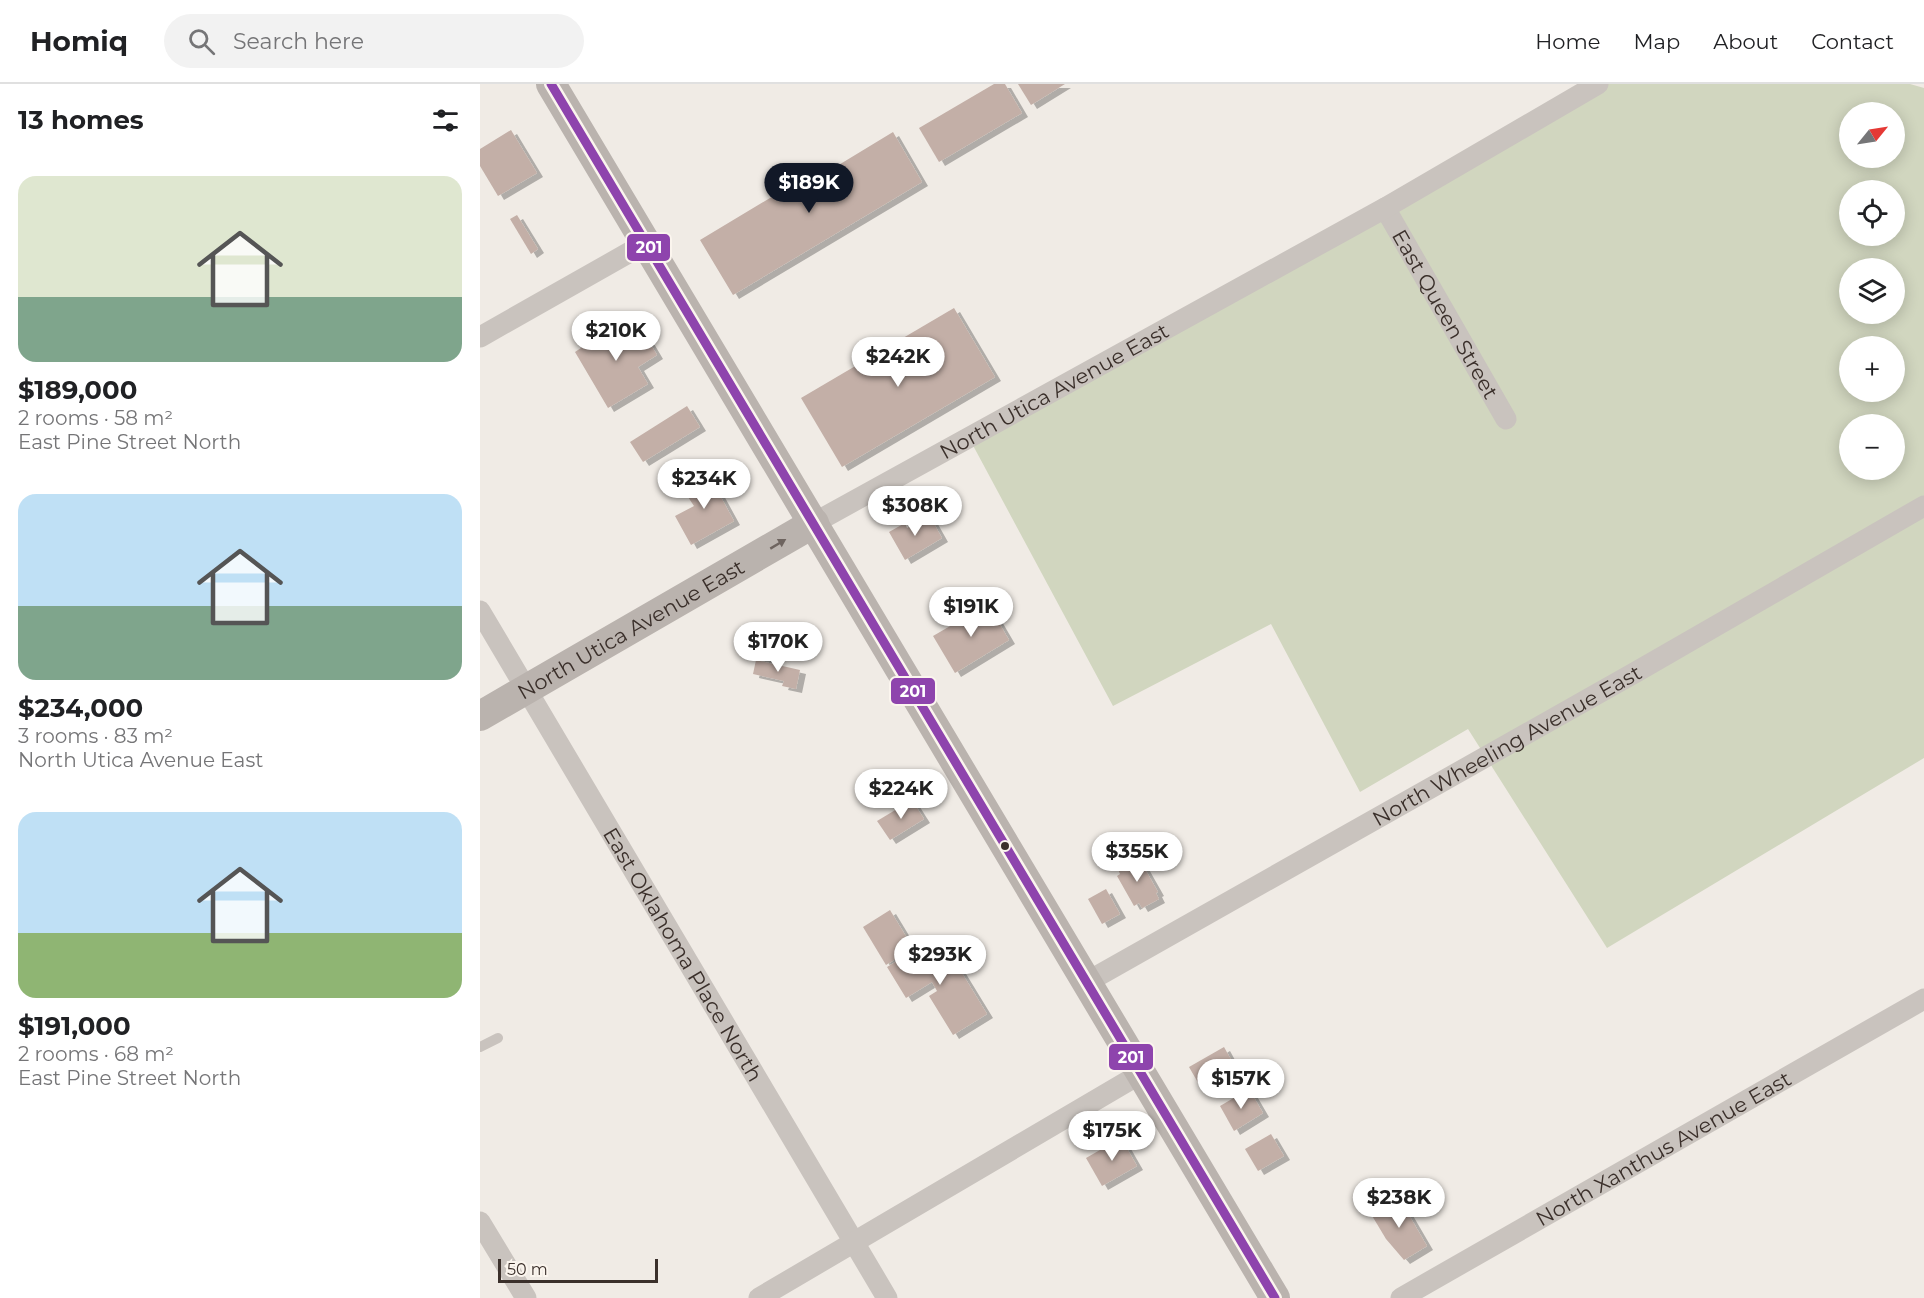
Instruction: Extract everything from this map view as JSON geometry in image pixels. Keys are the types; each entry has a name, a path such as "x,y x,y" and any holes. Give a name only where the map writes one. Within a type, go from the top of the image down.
{"main road":[{"path":"551,84 1275,1298"},
{"name":"North Utica Avenue East","path":"480,716 814,523"}],"street":[{"name":"North Utica Avenue East","path":"814,523 1385,208 1598,84"},
{"name":"East Queen Street","path":"1385,208 1506,419"},
{"path":"480,338 646,243"},
{"name":"North Wheeling Avenue East","path":"1087,982 1636,672 1924,506"},
{"name":"East Oklahoma Place North","path":"480,611 887,1298"},
{"name":"North Xanthus Avenue East","path":"1401,1298 1924,999"},
{"path":"759,1298 1140,1074"},
{"path":"480,1222 526,1298"}],"lane":[{"path":"480,1047 498,1038"}],"green space":[{"path":"1595,84 1910,84 1924,88 1924,758 1607,948 1468,729 1360,792 1271,624 1113,706 969,438"}],"building":[{"path":"994,84 1005,84 1022,113 939,162 919,128"},
{"path":"1018,84 1065,84 1031,105"},
{"path":"511,130 537,173 498,196 480,166 480,149"},
{"path":"893,132 922,182 733,295 700,240 805,177 809,183"},
{"path":"517,215 538,249 531,254 510,219"},
{"path":"954,308 995,377 842,467 801,398"},
{"path":"611,323 621,340 641,328 657,355 638,367 648,384 608,408 575,352 581,348 578,343"},
{"path":"687,406 700,427 643,462 630,442"},
{"path":"705,468 734,521 691,545 675,516 694,506 686,494 698,487 691,475"},
{"path":"929,515 942,538 905,560 889,532 905,523 907,528"},
{"path":"988,604 1009,640 955,673 933,636"},
{"path":"753,638 770,642 766,660 749,656"},
{"path":"756,660 800,670 796,689 782,686 784,681 753,674"},
{"path":"912,800 924,819 890,840 877,821"},
{"path":"1135,857 1138,863 1141,862 1158,892 1156,893 1159,899 1142,908 1139,903 1134,906 1117,876 1120,874 1117,867"},
{"path":"1106,889 1120,914 1102,924 1088,899"},
{"path":"890,910 913,948 886,965 863,927"},
{"path":"943,942 987,1014 953,1035 929,996 937,991 932,982 906,998 887,967 914,951 917,958"},
{"path":"1224,1047 1239,1074 1204,1093 1189,1067"},
{"path":"1249,1089 1263,1113 1234,1131 1220,1106"},
{"path":"1271,1134 1284,1156 1258,1171 1245,1149"},
{"path":"1121,1138 1137,1166 1102,1186 1086,1158"},
{"path":"1399,1198 1427,1246 1404,1260 1386,1239 1371,1214"}],"transit line":[{"name":"201","path":"551,84 1275,1298"}]}
